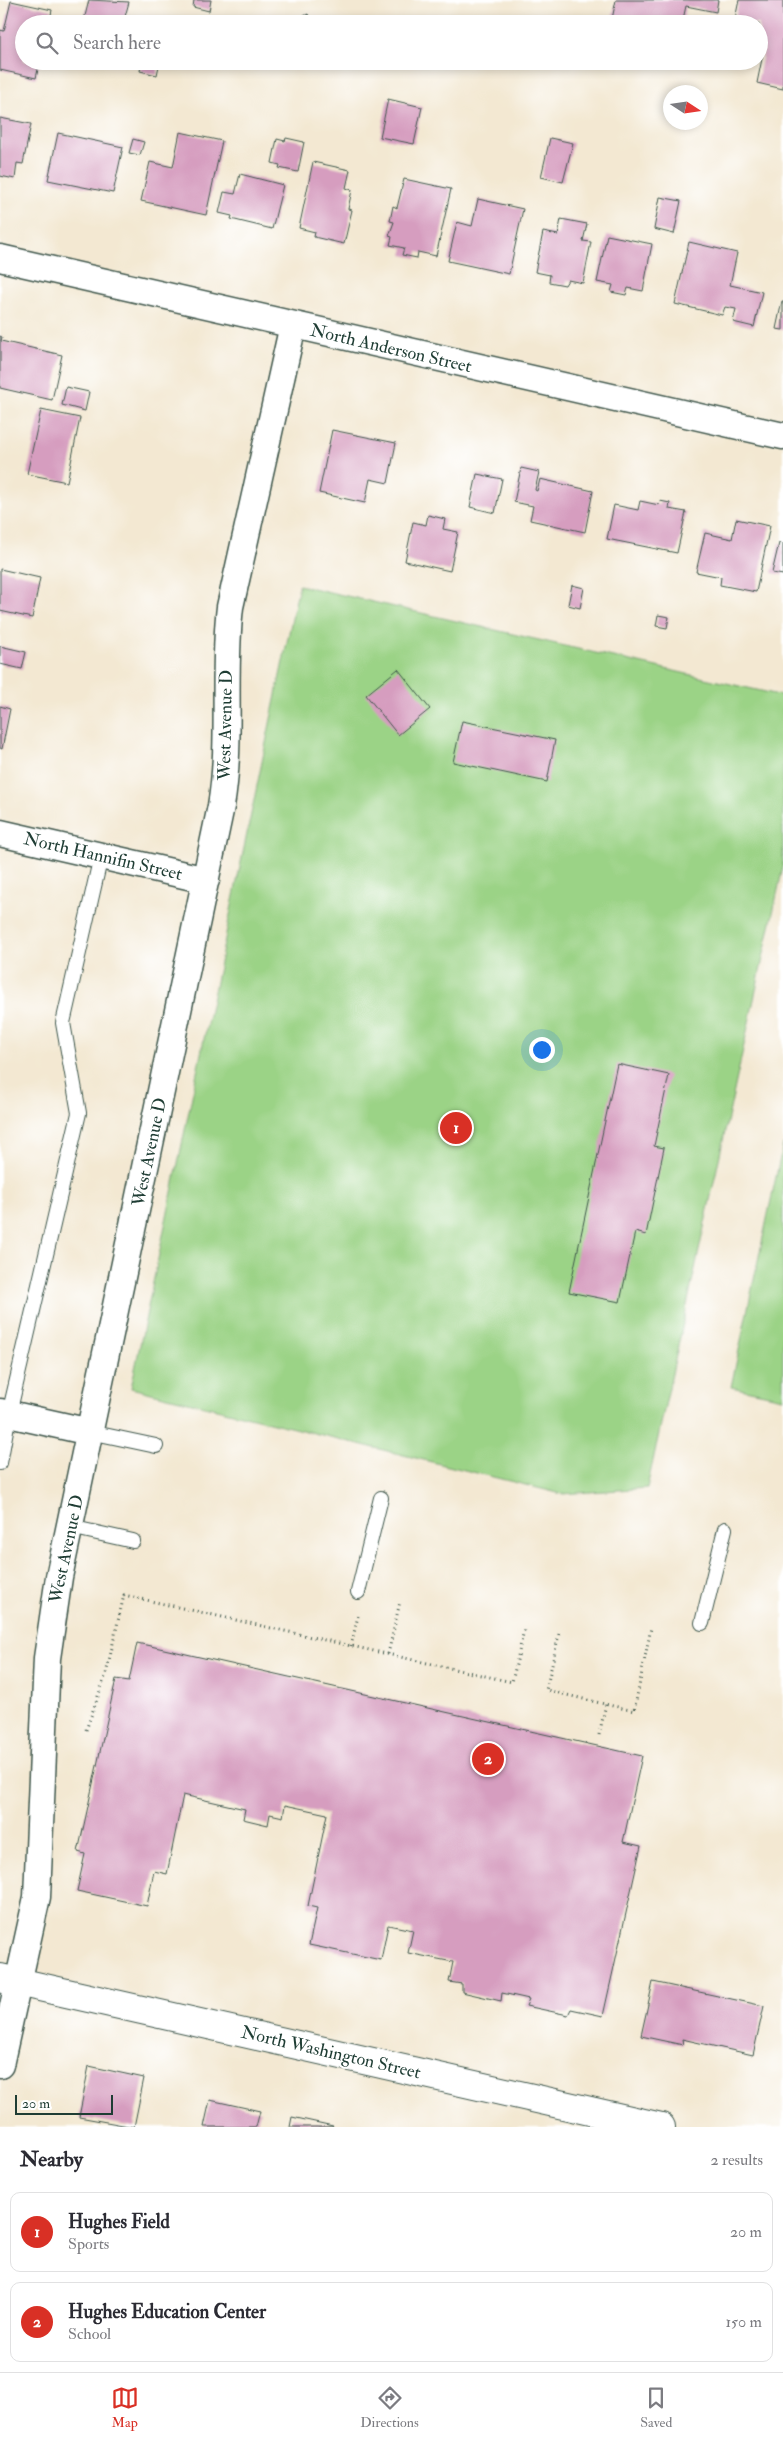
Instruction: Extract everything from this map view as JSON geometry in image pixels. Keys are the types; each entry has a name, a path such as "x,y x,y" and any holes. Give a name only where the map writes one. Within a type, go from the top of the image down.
{"main road":[{"name":"North Washington Street","path":"10,1980 661,2127"}],"street":[{"name":"North Anderson Street","path":"0,258 783,436"},
{"name":"West Avenue D","path":"0,2065 10,1980 37,1897 50,1632 70,1527 221,806 227,763 226,650 230,607 293,325"},
{"name":"North Hannifin Street","path":"0,833 206,880"},
{"path":"4,1413 90,1432"}],"lane":[{"path":"0,1463 4,1413 79,1113 63,1023 101,856"},
{"path":"90,1432 156,1446"},
{"path":"358,1592 381,1498"},
{"path":"70,1527 133,1541"},
{"path":"702,1623 724,1529"}],"path":[{"path":"86,1730 106,1674 124,1595 512,1682 524,1630"},
{"path":"388,1654 400,1602"},
{"path":"351,1646 360,1611"},
{"path":"559,1634 546,1690 634,1711 651,1628"},
{"path":"599,1735 606,1704"}],"green space":[{"path":"299,585 783,696 783,867 647,1488 562,1494 131,1388"},
{"path":"783,1144 783,1398 731,1387"}],"building":[{"path":"89,0 129,2 125,15 85,15"},
{"path":"194,0 211,0 209,11 193,7"},
{"path":"616,0 718,0 716,12 686,6 684,15 613,15"},
{"path":"739,0 783,0 783,89 757,83 760,70 768,70 768,15 736,15"},
{"path":"11,1 52,10 51,15 15,15 15,70 38,70 36,78 0,70 0,30 4,31"},
{"path":"140,70 158,70 157,75"},
{"path":"388,99 422,107 414,144 380,137"},
{"path":"0,118 31,124 23,164 17,163 15,179 0,176"},
{"path":"180,132 222,141 206,215 141,201 150,162 173,167"},
{"path":"58,133 123,147 113,193 48,180"},
{"path":"286,138 304,142 298,172 279,168 280,165 272,163 277,139 285,141"},
{"path":"550,138 573,143 563,182 541,177"},
{"path":"133,139 144,142 140,155 129,153"},
{"path":"313,162 350,170 346,188 352,190 348,209 352,210 344,244 314,237 315,232 299,228"},
{"path":"240,174 283,185 272,229 231,219 232,216 219,213 224,192 235,194"},
{"path":"404,179 451,189 436,256 418,252 417,258 402,255 404,248 390,245 392,237 389,236 394,222 390,221 393,206 397,208"},
{"path":"660,197 681,201 674,234 654,229"},
{"path":"478,199 523,209 509,274 448,261 457,222 472,226"},
{"path":"561,219 587,224 583,241 591,242 583,283 568,280 565,285 549,282 550,275 535,272 543,232 558,235"},
{"path":"607,235 652,244 643,291 628,288 626,295 611,292 613,285 597,282"},
{"path":"689,242 737,253 730,285 762,292 754,327 733,322 736,309 725,307 722,315 675,304"},
{"path":"783,301 783,330 776,329"},
{"path":"0,336 2,337 1,341 62,355 52,400 0,388"},
{"path":"66,387 89,392 85,411 62,405"},
{"path":"41,410 80,418 67,482 27,474"},
{"path":"332,430 396,443 388,483 370,479 365,503 319,493"},
{"path":"521,468 539,472 535,490 537,491 540,479 593,491 585,532 530,520 533,506 514,502"},
{"path":"477,474 502,479 495,513 470,507"},
{"path":"640,501 659,505 660,501 670,503 669,509 686,512 677,553 607,539 614,505 638,510"},
{"path":"428,515 445,519 443,529 458,532 450,571 405,561 413,522 426,525"},
{"path":"736,519 770,526 756,592 720,585 721,577 696,572 705,533 732,539"},
{"path":"779,543 783,544 783,575 772,573"},
{"path":"0,569 40,578 32,618 0,611"},
{"path":"572,585 584,588 580,608 568,605"},
{"path":"658,615 669,617 667,628 656,626"},
{"path":"0,646 26,652 22,669 0,664"},
{"path":"398,669 430,709 398,735 366,695"},
{"path":"0,706 10,709 2,749 0,748"},
{"path":"462,721 555,740 547,782 453,762"},
{"path":"617,1064 669,1075 654,1146 664,1148 646,1235 635,1232 620,1302 569,1292"},
{"path":"137,1643 642,1756 623,1842 641,1846 603,2016 571,2009 568,2015 526,2006 529,1999 502,1993 501,2001 462,1992 462,1984 449,1982 453,1962 408,1953 413,1930 388,1925 381,1960 309,1945 317,1908 308,1906 327,1814 285,1805 283,1817 270,1814 268,1825 243,1819 245,1809 183,1795 167,1874 154,1871 147,1906 77,1891 85,1854 78,1852 116,1679 129,1681"},
{"path":"653,1982 764,2006 753,2055 682,2039 683,2045 641,2036"},
{"path":"89,2066 144,2078 134,2127 79,2117"},
{"path":"210,2100 260,2111 256,2127 204,2127"},
{"path":"292,2117 333,2126 333,2127 290,2127"}],"place":[{"name":"Hughes Field","path":"456,1128"},
{"name":"Hughes Education Center","path":"488,1759"}]}
